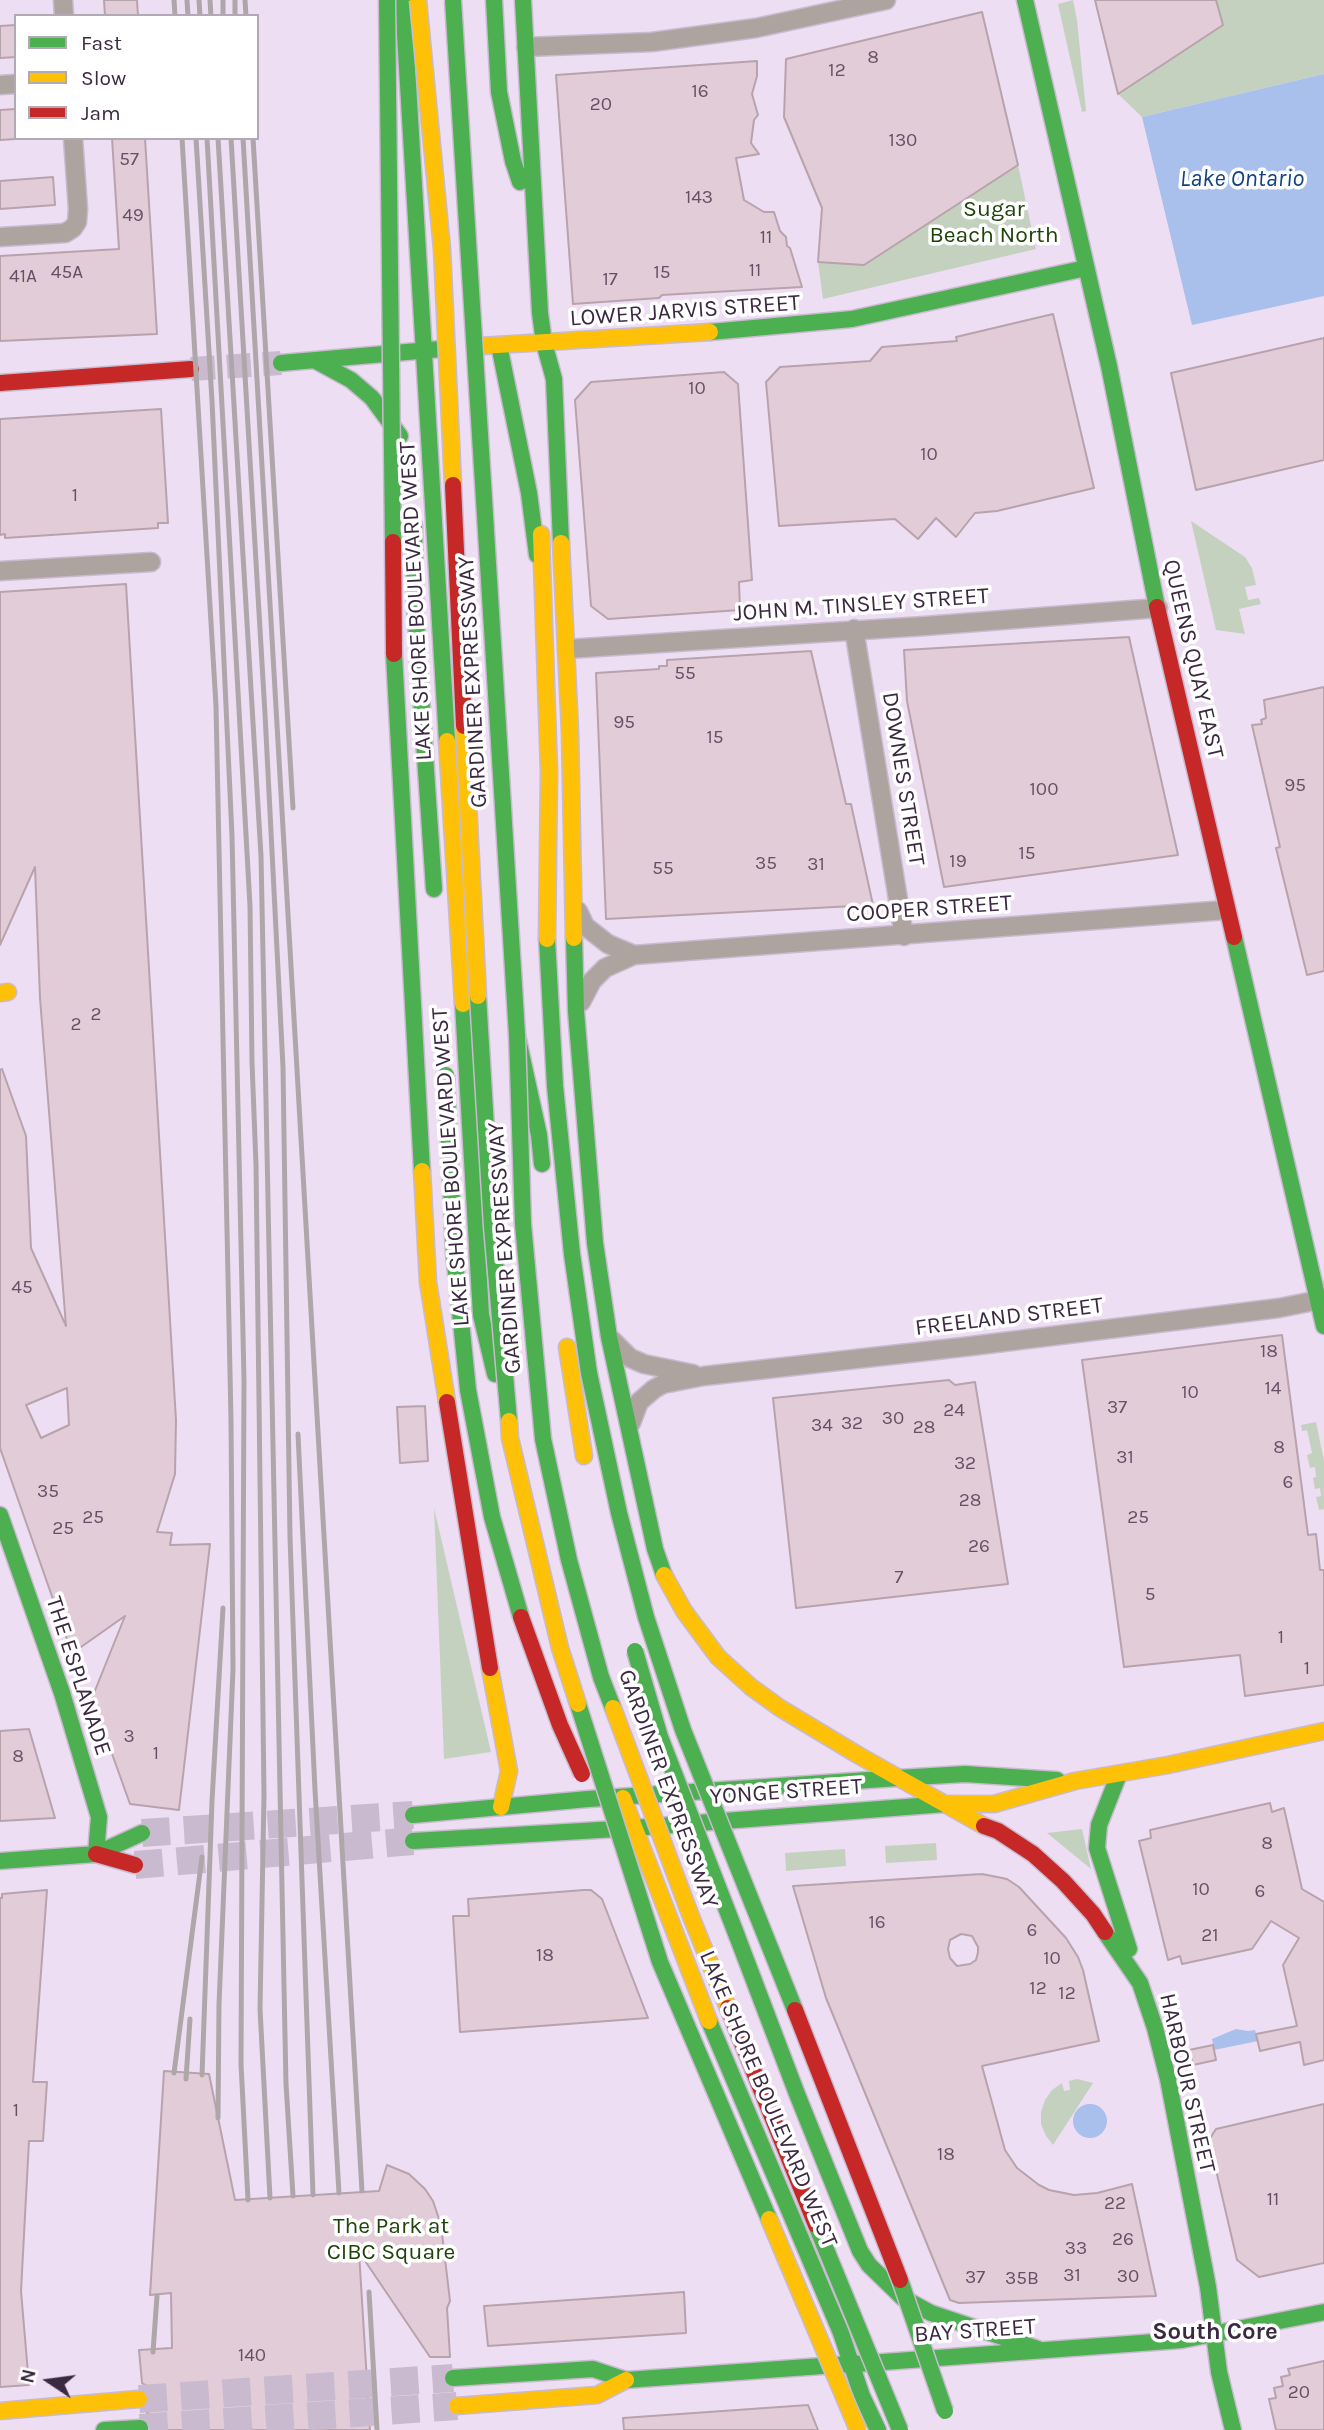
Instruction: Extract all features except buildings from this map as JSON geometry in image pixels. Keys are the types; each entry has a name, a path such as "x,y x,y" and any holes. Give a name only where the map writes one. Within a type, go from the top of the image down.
{"main road":[{"path":"387,0 394,653 428,1282 490,1669 507,1751 509,1779 501,1807"},
{"name":"LAKE SHORE BOULEVARD WEST","path":"403,0 481,1315 510,1441 558,1602 633,1828 701,2002 841,2333 877,2430"},
{"name":"GARDINER EXPRESSWAY","path":"418,0 442,249 469,837 491,1213 510,1438 560,1648 660,1962 858,2430"},
{"name":"GARDINER EXPRESSWAY","path":"453,0 517,1035 523,1224 543,1439 569,1560 601,1677 690,1914 900,2430"},
{"path":"494,0 499,92 513,161 535,222"},
{"path":"523,0 544,343 554,379 567,649 576,1011 595,1242 609,1337 629,1432 655,1549 666,1581 718,1657 780,1708 898,1777"},
{"name":"QUEENS QUAY EAST","path":"1025,0 1109,366 1132,493 1226,910 1324,1326"},
{"name":"LOWER JARVIS STREET","path":"282,363 424,350 748,330 852,319 1086,268"},
{"path":"536,380 544,343"},
{"path":"499,345 529,494 541,581"},
{"path":"316,361 351,380 372,398 411,451 424,350"},
{"path":"0,383 191,369"},
{"path":"540,467 541,581 549,772 546,922 555,1086 572,1254 589,1373 619,1513 646,1618 683,1730 889,2247 951,2430"},
{"path":"414,515 415,607 435,910"},
{"path":"413,1024 437,1149 481,1315"},
{"path":"517,1035 539,1135 544,1185"},
{"path":"445,1061 454,1253 468,1390 492,1517 522,1621 560,1725 660,1962"},
{"path":"563,1326 588,1469"},
{"name":"THE ESPLANADE","path":"2,1525 62,1693 99,1817 96,1854"},
{"path":"631,1636 660,1737 696,1837 860,2251 878,2276 917,2306 940,2317 1038,2349"},
{"name":"YONGE STREET","path":"413,1841 633,1828 945,1804 994,1804 1075,1781 1324,1731"},
{"name":"YONGE STREET","path":"413,1815 898,1777 965,1774 1075,1781"},
{"path":"1119,1774 1102,1816 1097,1848 1140,1983"},
{"name":"HARBOUR STREET","path":"898,1777 981,1825 1017,1842 1063,1881 1093,1914 1140,1983 1168,2079 1208,2287 1219,2372 1233,2430"},
{"path":"96,1854 142,1833"},
{"path":"0,1861 96,1854 135,1865"},
{"name":"BAY STREET","path":"453,2378 593,2369 626,2380 1182,2340 1324,2312"},
{"name":"BAY STREET","path":"457,2406 597,2395 626,2380"},
{"path":"0,2411 139,2399"},
{"path":"104,2430 140,2428"}],"street":[{"path":"526,47 652,43 766,26 886,0"},
{"path":"0,237 65,233 73,229 77,222 78,209 73,140"},
{"path":"0,571 151,562"},
{"name":"JOHN M. TINSLEY STREET","path":"567,649 1158,608"},
{"name":"DOWNES STREET","path":"854,629 904,936"},
{"path":"573,901 586,926 608,944 634,955"},
{"name":"COOPER STREET","path":"576,1011 592,981 605,968 634,955 1226,910"},
{"name":"FREELAND STREET","path":"629,1432 634,1413 645,1395 663,1384 704,1376 963,1348 1279,1308 1319,1300"},
{"name":"FREELAND STREET","path":"609,1337 630,1357 644,1364 704,1376"}],"green space":[{"path":"1073,0 1086,111 1082,112 1058,4"},
{"path":"1216,0 1324,0 1324,74 1142,117 1118,94 1222,25"},
{"name":"Sugar Beach North","path":"1018,165 1036,249 823,299 818,262 864,265"},
{"path":"1191,521 1245,557 1252,568 1256,585 1245,587 1248,600 1259,598 1261,604 1239,609 1245,634 1216,630"},
{"path":"1316,1422 1324,1461 1324,1509 1319,1510 1316,1497 1321,1496 1320,1488 1315,1489 1315,1467 1310,1468 1307,1455 1312,1453 1307,1430 1302,1431 1301,1425"},
{"path":"434,1508 491,1752 444,1759"},
{"path":"1082,1829 1091,1869 1047,1833"},
{"path":"936,1843 937,1860 886,1863 885,1846"},
{"path":"845,1849 846,1866 786,1871 785,1853"},
{"path":"1077,2079 1093,2083 1053,2145 1041,2124 1045,2100 1052,2090 1062,2083 1064,2091 1070,2090 1069,2081"}],"water":[{"name":"Lake Ontario","path":"1324,74 1324,296 1192,325 1142,117"},
{"path":"1236,2029 1255,2030 1258,2041 1214,2050 1212,2039"},
{"path":"1090,2104 1102,2109 1107,2121 1102,2133 1090,2138 1078,2133 1073,2121 1078,2109"}],"tunnel":[{"path":"191,369 281,363"},
{"path":"142,1833 413,1815"},
{"path":"135,1865 413,1841"},
{"path":"139,2399 453,2378"},
{"path":"140,2428 457,2406"}],"railway":[{"path":"174,0 175,14"},
{"path":"187,0 188,14"},
{"path":"199,0 200,14"},
{"path":"210,0 211,14"},
{"path":"223,0 223,14"},
{"path":"235,0 235,14"},
{"path":"245,0 246,14"},
{"path":"182,140 216,706 231,1420 233,1669 219,2004 218,2118"},
{"path":"196,140 212,401 232,836 244,1380 241,2064 248,2200"},
{"path":"207,140 250,906 264,1795 260,2009 270,2198"},
{"path":"218,140 261,856 286,2084 293,2196"},
{"path":"231,140 283,1067 290,1537 313,2195"},
{"path":"243,140 362,2191"},
{"path":"253,140 293,808"},
{"path":"298,1434 315,1790 339,2193"},
{"path":"202,2075 212,1801 223,1608"},
{"path":"174,2073 202,1857"},
{"path":"186,2079 190,2019"},
{"path":"369,2292 377,2430"},
{"path":"153,2352 157,2296"}],"traffic: fast":[{"path":"387,0 393,542"},
{"path":"403,0 447,741"},
{"path":"453,0 491,612"},
{"path":"494,0 499,92 520,182"},
{"path":"523,0 540,313 544,343 554,379 561,543"},
{"path":"1025,0 1109,366 1157,607"},
{"path":"710,332 852,319 1086,268"},
{"path":"499,345 529,493 537,555"},
{"path":"281,363 441,349"},
{"path":"316,361 351,380 372,398 400,436"},
{"path":"414,525 415,607 434,889"},
{"path":"491,612 517,1035 539,1135 542,1164"},
{"path":"394,654 422,1171"},
{"path":"1234,937 1324,1326"},
{"path":"574,938 576,1011 595,1243 609,1337 655,1549 664,1575"},
{"path":"547,939 555,1086 572,1254 589,1373"},
{"path":"478,996 492,1227 509,1421"},
{"path":"463,1004 481,1315 495,1374"},
{"path":"517,1035 523,1224 543,1439 569,1560 601,1677 613,1708"},
{"path":"446,1075 454,1253 468,1390 492,1517 521,1617"},
{"path":"589,1373 619,1513 646,1617 683,1730 795,2010"},
{"path":"0,1515 62,1693 99,1817 96,1854"},
{"path":"635,1651 660,1737 737,1936"},
{"path":"578,1704 660,1962 769,2219"},
{"path":"898,1778 965,1774 1057,1780"},
{"path":"1119,1774 1099,1825 1097,1848 1129,1949"},
{"path":"413,1815 588,1799 898,1778"},
{"path":"413,1841 633,1828 945,1804"},
{"path":"0,1861 96,1854 142,1833"},
{"path":"1105,1932 1140,1983 1155,2028 1168,2079 1208,2287 1219,2372 1233,2430"},
{"path":"737,1936 797,2094 860,2251 869,2265 903,2298 931,2313 1038,2349"},
{"path":"709,2021 841,2333 862,2396 878,2430"},
{"path":"816,2225 900,2430"},
{"path":"900,2280 945,2411"},
{"path":"856,2364 1182,2340 1324,2312"},
{"path":"453,2378 593,2369 626,2380 850,2364"},
{"path":"104,2430 140,2428"}],"traffic: slow":[{"path":"418,0 442,249 453,485"},
{"path":"481,346 710,332"},
{"path":"541,534 549,772 547,939"},
{"path":"561,543 570,732 574,938"},
{"path":"464,726 478,996"},
{"path":"447,741 463,1004"},
{"path":"0,993 8,992"},
{"path":"422,1171 428,1282 447,1402"},
{"path":"567,1347 584,1456"},
{"path":"509,1421 510,1438 560,1648 578,1704"},
{"path":"664,1575 684,1611 718,1657 751,1687 780,1708 858,1755 984,1826"},
{"path":"490,1668 509,1771 501,1807"},
{"path":"613,1708 728,2008"},
{"path":"945,1804 994,1804 1075,1781 1168,1765 1324,1731"},
{"path":"623,1798 709,2021"},
{"path":"769,2219 858,2430"},
{"path":"457,2406 597,2395 626,2380"},
{"path":"0,2411 139,2399"}],"traffic: jam":[{"path":"0,383 191,369"},
{"path":"453,485 464,726"},
{"path":"393,542 394,654"},
{"path":"1157,607 1234,937"},
{"path":"447,1402 490,1668"},
{"path":"521,1617 560,1725 582,1774"},
{"path":"984,1826 998,1831 1033,1854 1063,1881 1093,1914 1105,1932"},
{"path":"96,1854 135,1865"},
{"path":"728,2008 816,2225"},
{"path":"795,2010 900,2280"}],"district":[{"name":"South Core","path":"1215,2332"}],"park label":[{"name":"The Park at CIBC Square","path":"391,2239"}]}
